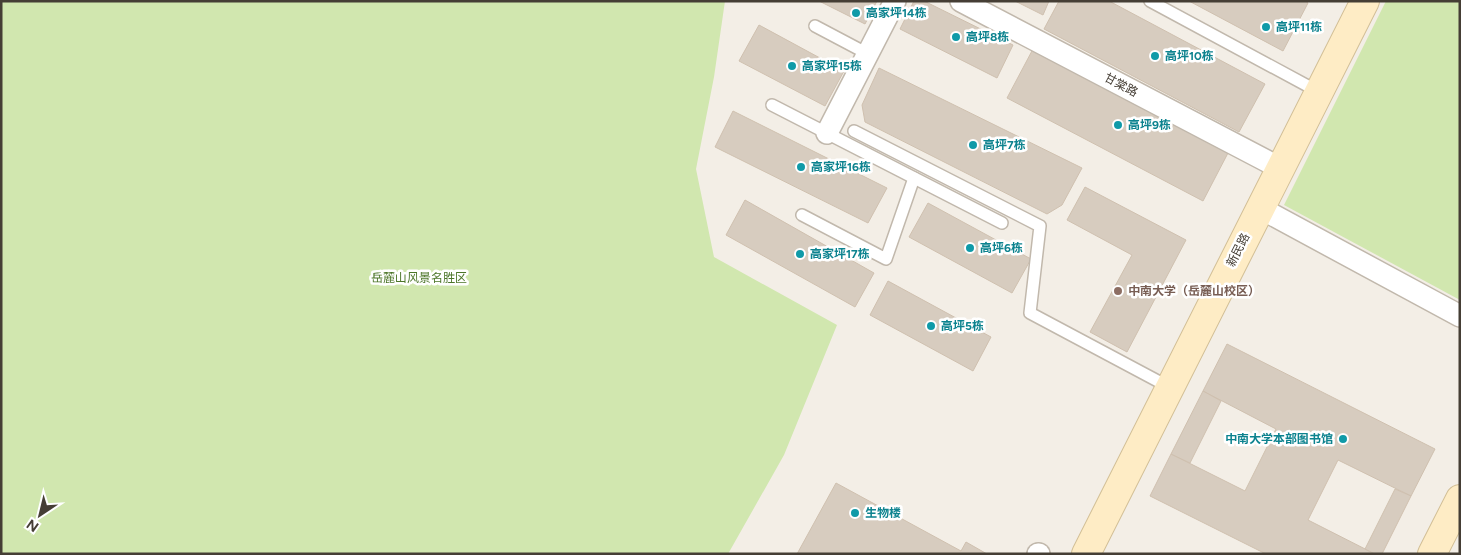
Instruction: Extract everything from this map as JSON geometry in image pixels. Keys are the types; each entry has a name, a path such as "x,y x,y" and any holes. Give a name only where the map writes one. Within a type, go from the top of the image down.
{"street":[{"path":"827,133 895,1"},
{"name":"甘棠路","path":"961,1 1280,168"},
{"name":"新民路","path":"1086,554 1319,92 1359,3"},
{"path":"1260,208 1460,316"},
{"path":"1432,554 1460,499"}],"lane":[{"path":"1150,1 1319,92"},
{"path":"815,26 868,54"},
{"path":"772,105 1002,223"},
{"path":"854,131 1040,226 1030,313 1169,387"},
{"path":"802,214 886,259 914,178"}],"green space":[{"name":"岳麓山风景名胜区","path":"1,1 725,1 714,77 696,169 714,257 837,325 784,455 728,554 1,554"},
{"path":"1386,1 1460,1 1460,300 1284,205"}],"building":[{"name":"高家坪14栋","path":"819,1 877,1 865,24"},
{"name":"高坪8栋","path":"914,1 924,1 1013,45 997,78 900,29"},
{"path":"1015,1 1049,1 1043,15"},
{"name":"高坪10栋","path":"1059,1 1109,1 1265,84 1239,132 1044,29"},
{"name":"高坪11栋","path":"1189,1 1305,1 1308,3 1283,51"},
{"name":"高家坪15栋","path":"759,25 844,71 825,106 739,61"},
{"name":"高坪9栋","path":"1033,49 1228,153 1203,201 1007,98"},
{"name":"高坪7栋","path":"879,68 1082,168 1062,205 1047,214 865,122 862,105"},
{"name":"高家坪16栋","path":"733,111 887,188 868,223 715,147"},
{"path":"1085,187 1186,240 1127,352 1090,332 1132,255 1067,220"},
{"name":"高家坪17栋","path":"745,200 874,273 855,307 726,235"},
{"name":"高坪6栋","path":"928,203 1031,259 1012,293 909,237"},
{"name":"高坪5栋","path":"888,281 991,337 973,371 870,315"},
{"name":"中南大学本部图书馆","path":"1227,344 1435,449 1411,496 1338,460 1308,520 1375,554 1266,554 1150,496 1171,454 1245,491 1276,429 1203,391"},
{"path":"1203,391 1221,401 1190,463 1171,454"},
{"name":"生物楼","path":"836,483 961,551 966,542 987,554 797,554"},
{"path":"1395,489 1411,496 1382,554 1375,554 1365,549"}],"place":[{"name":"高家坪14栋","path":"856,13"},
{"name":"高坪11栋","path":"1266,27"},
{"name":"高坪8栋","path":"956,37"},
{"name":"高坪10栋","path":"1155,56"},
{"name":"高家坪15栋","path":"792,66"},
{"name":"高坪9栋","path":"1118,125"},
{"name":"高坪7栋","path":"973,145"},
{"name":"高家坪16栋","path":"801,167"},
{"name":"高坪6栋","path":"970,248"},
{"name":"高家坪17栋","path":"800,254"},
{"name":"中南大学（岳麓山校区）","path":"1118,291"},
{"name":"高坪5栋","path":"931,326"},
{"name":"中南大学本部图书馆","path":"1343,439"},
{"name":"生物楼","path":"855,513"}]}
